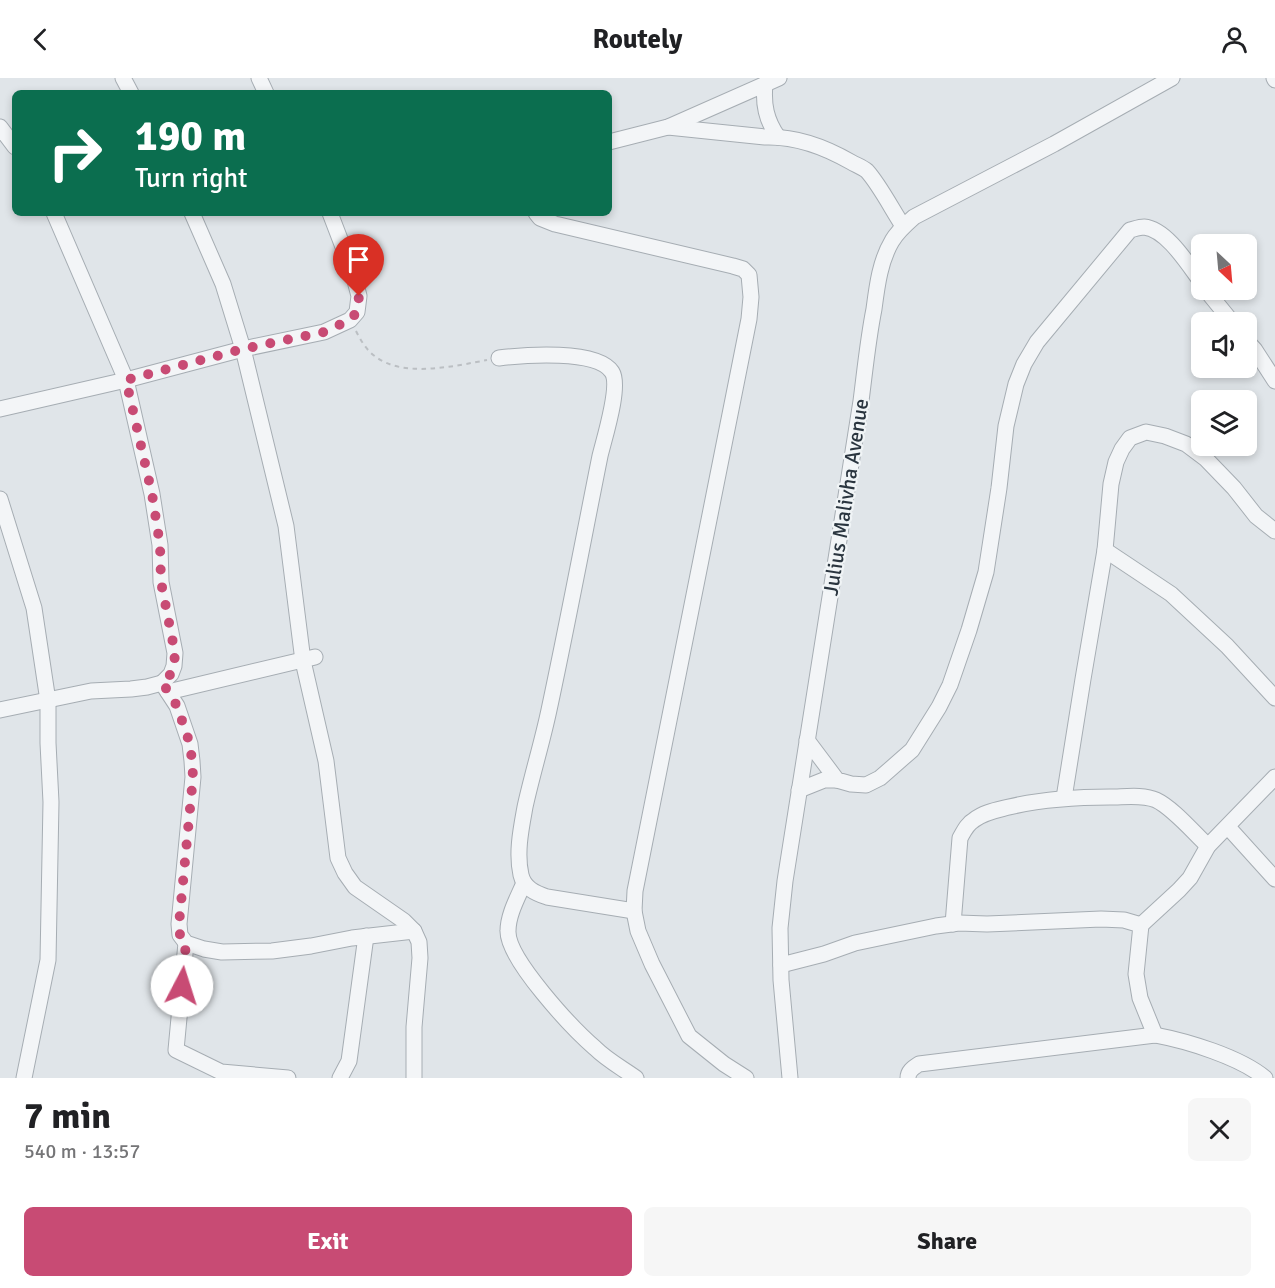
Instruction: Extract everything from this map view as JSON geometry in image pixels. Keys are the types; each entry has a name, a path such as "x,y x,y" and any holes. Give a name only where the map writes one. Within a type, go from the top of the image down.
{"street":[{"path":"612,141 668,127 779,78"},
{"name":"Julius Malivha Avenue","path":"790,1078 781,981 780,928 785,881 880,271 892,242 903,226 926,210 1054,144 1172,78"},
{"path":"765,84 766,113 778,137"},
{"path":"0,127 12,143"},
{"path":"668,127 778,137 824,148 866,171 903,226"},
{"path":"55,216 126,380 152,494 160,545 161,582 175,653 174,666 165,687"},
{"path":"193,216 223,284 243,349 286,526 326,761 338,858 355,887 404,921 414,931 419,942 420,958 414,1027 414,1078"},
{"path":"0,409 126,380 243,349 324,332 350,320 357,312 359,296 353,273 331,216"},
{"path":"538,216 555,224 743,269 749,275 751,282 752,297 741,365 635,891 634,911 638,931 652,964 689,1036 746,1078"},
{"path":"799,790 824,780 866,785 879,778 912,750 939,707 950,686 986,572 1010,405 1024,364 1037,342 1130,230 1143,227 1156,231 1175,247 1191,268"},
{"path":"1214,300 1224,312"},
{"path":"1257,353 1275,381"},
{"path":"499,358 572,355 606,365 613,374 615,383 560,661 521,829 520,874 530,889 547,897 634,911"},
{"path":"1064,798 1106,550 1111,484 1116,462 1130,438 1146,432 1186,444 1206,459 1234,488 1256,516 1275,531"},
{"path":"0,499 34,608 48,701 51,802 48,960 24,1078"},
{"path":"1106,550 1171,594 1227,646 1275,698"},
{"path":"0,710 91,691 165,687 309,659"},
{"path":"165,687 177,706 190,744 193,777 179,924 180,935 186,943 222,952 272,951 414,931"},
{"path":"807,740 837,780"},
{"path":"1155,1035 1140,998 1136,974 1142,925 1190,878 1208,846 1275,777"},
{"path":"953,924 960,838 966,827 974,820 999,809 1029,802 1064,798 1142,797 1155,800 1173,813 1208,846"},
{"path":"1228,827 1275,879"},
{"path":"524,883 511,913 507,933 511,947 527,972 563,1017 596,1050 636,1078"},
{"path":"781,965 855,943 953,924 1101,919 1124,920 1142,925"},
{"path":"340,1078 349,1061 366,936"},
{"path":"186,943 176,1050 221,1072 288,1078"},
{"path":"908,1078 912,1069 919,1064 1155,1035 1193,1044 1238,1062 1265,1078"}],"path":[{"path":"350,320 366,348 375,357 394,365 446,368 499,358"}],"route":[{"path":"182,986 186,943 180,935 179,924 193,777 190,744 177,706 162,682 171,674 175,653 161,582 160,545 152,494 126,380 338,327 350,320 357,312 359,296"}]}
